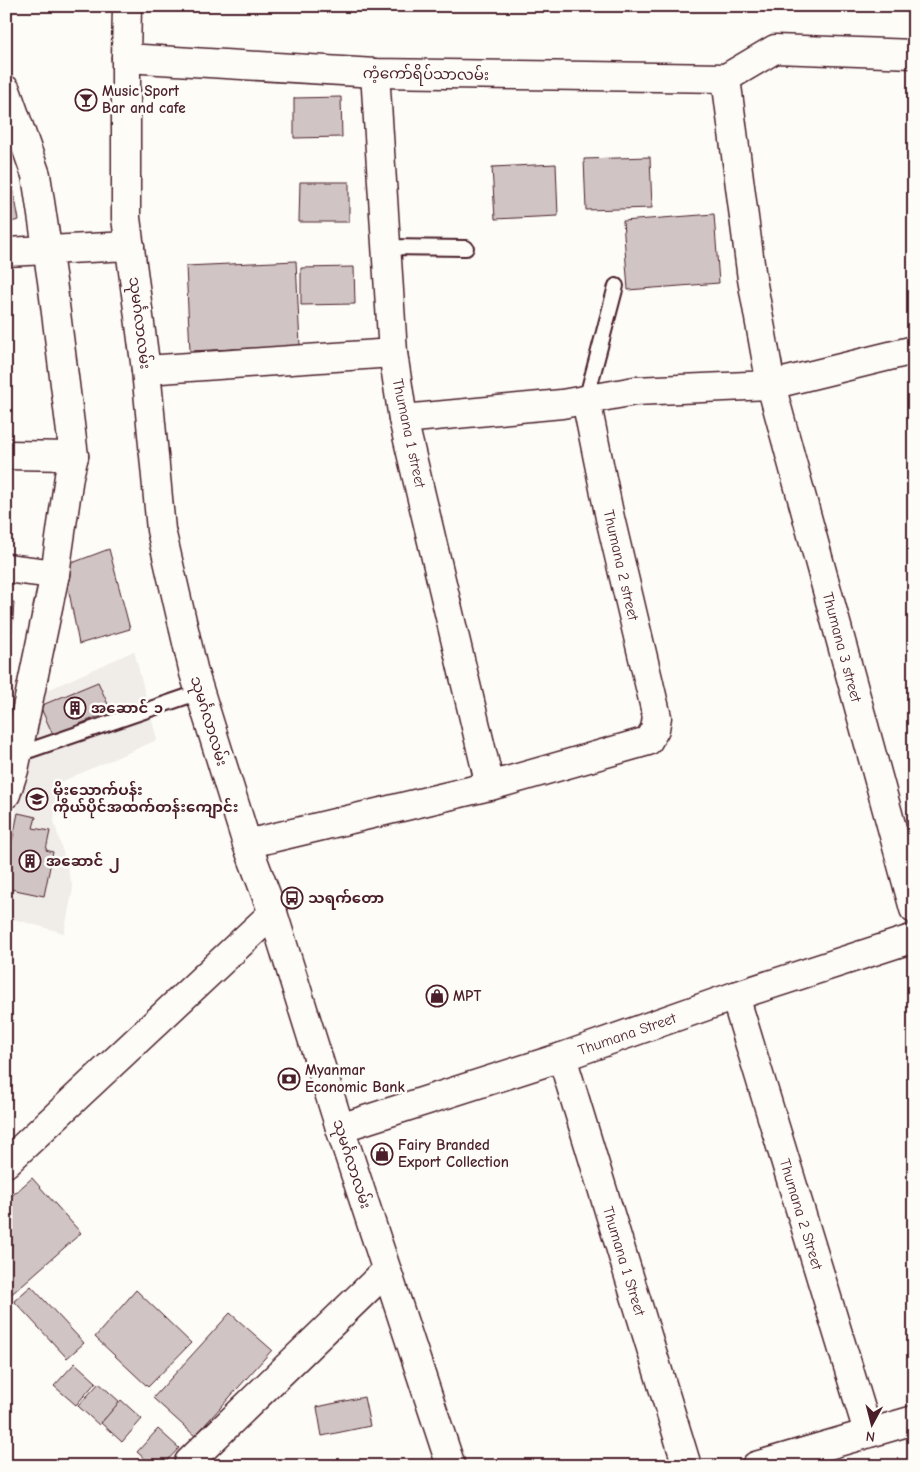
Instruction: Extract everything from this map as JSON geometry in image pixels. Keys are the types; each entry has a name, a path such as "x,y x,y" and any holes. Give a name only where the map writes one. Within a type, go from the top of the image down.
{"street":[{"name":"သုမင်္ဂလာလမ်း","path":"127,6 126,218 146,370 161,530 194,673 247,844 273,913 386,1271 451,1466"},
{"path":"726,78 775,49 914,54"},
{"name":"ကံ့ကော်ရိပ်သာလမ်း","path":"126,58 375,74 726,78"},
{"name":"Thumana 1 street","path":"375,74 393,353 403,419 490,786"},
{"name":"Thumana 3 street","path":"726,78 752,279 771,385 914,909"},
{"path":"6,90 36,175 74,456 68,476 54,574 11,772"},
{"path":"6,252 130,246"},
{"path":"403,419 562,404 635,391 771,385 914,350"},
{"path":"146,370 393,353"},
{"name":"Thumana 2 street","path":"490,786 648,741 655,729 657,716 610,518 586,400"},
{"path":"6,455 74,456"},
{"path":"6,568 54,574"},
{"path":"247,844 490,786"},
{"path":"6,1163 273,913"},
{"name":"Thumana Street","path":"340,1128 562,1057 735,996 914,938"},
{"name":"Thumana 2 Street","path":"735,996 868,1432"},
{"name":"Thumana 1 Street","path":"562,1057 687,1466"},
{"path":"189,1462 386,1271"},
{"path":"756,1466 914,1420"}],"lane":[{"path":"386,248 466,248"},
{"path":"586,400 616,286"},
{"path":"11,772 200,692"}],"shaded area":[{"name":"မိုးသောက်ပန်း ကိုယ်ပိုင်အထက်တန်းကျောင်း","path":"134,651 157,740 58,783 54,821 73,888 64,933 6,917 6,848 15,815 37,695"}],"building":[{"path":"341,97 342,137 294,138 294,98"},
{"path":"650,157 652,208 586,210 584,159"},
{"path":"556,164 558,216 495,219 492,167"},
{"path":"11,177 19,220 6,223 6,178"},
{"path":"300,182 349,182 349,222 299,222"},
{"path":"714,214 719,283 628,290 623,221"},
{"path":"296,261 300,346 190,351 186,266"},
{"path":"354,267 355,304 301,305 301,268"},
{"path":"109,549 130,629 79,644 64,566"},
{"path":"6,601 14,602 12,632 6,632"},
{"name":"အဆောင် ၁","path":"98,682 111,711 53,735 40,706"},
{"name":"အဆောင် ၂","path":"18,813 36,817 33,828 50,831 46,850 53,852 44,896 6,888 6,871"},
{"path":"32,1178 81,1233 6,1299 6,1201"},
{"path":"31,1286 84,1343 67,1358 14,1301"},
{"path":"136,1290 191,1343 148,1387 95,1337"},
{"path":"230,1313 272,1350 195,1436 153,1398"},
{"path":"75,1363 96,1382 76,1405 54,1386"},
{"path":"99,1383 120,1402 99,1425 78,1406"},
{"path":"364,1397 370,1426 322,1436 317,1407"},
{"path":"121,1400 142,1419 122,1442 101,1423"},
{"path":"158,1429 179,1448 162,1466 153,1466 137,1452"}],"place":[{"name":"Music Sport Bar and cafe","path":"86,100"},
{"name":"အဆောင် ၁","path":"75,708"},
{"name":"မိုးသောက်ပန်း ကိုယ်ပိုင်အထက်တန်းကျောင်း","path":"37,799"},
{"name":"အဆောင် ၂","path":"30,861"},
{"name":"သရက်တော","path":"292,898"},
{"name":"MPT","path":"437,996"},
{"name":"Myanmar Economic Bank","path":"289,1079"},
{"name":"Fairy Branded Export Collection","path":"382,1154"}]}
